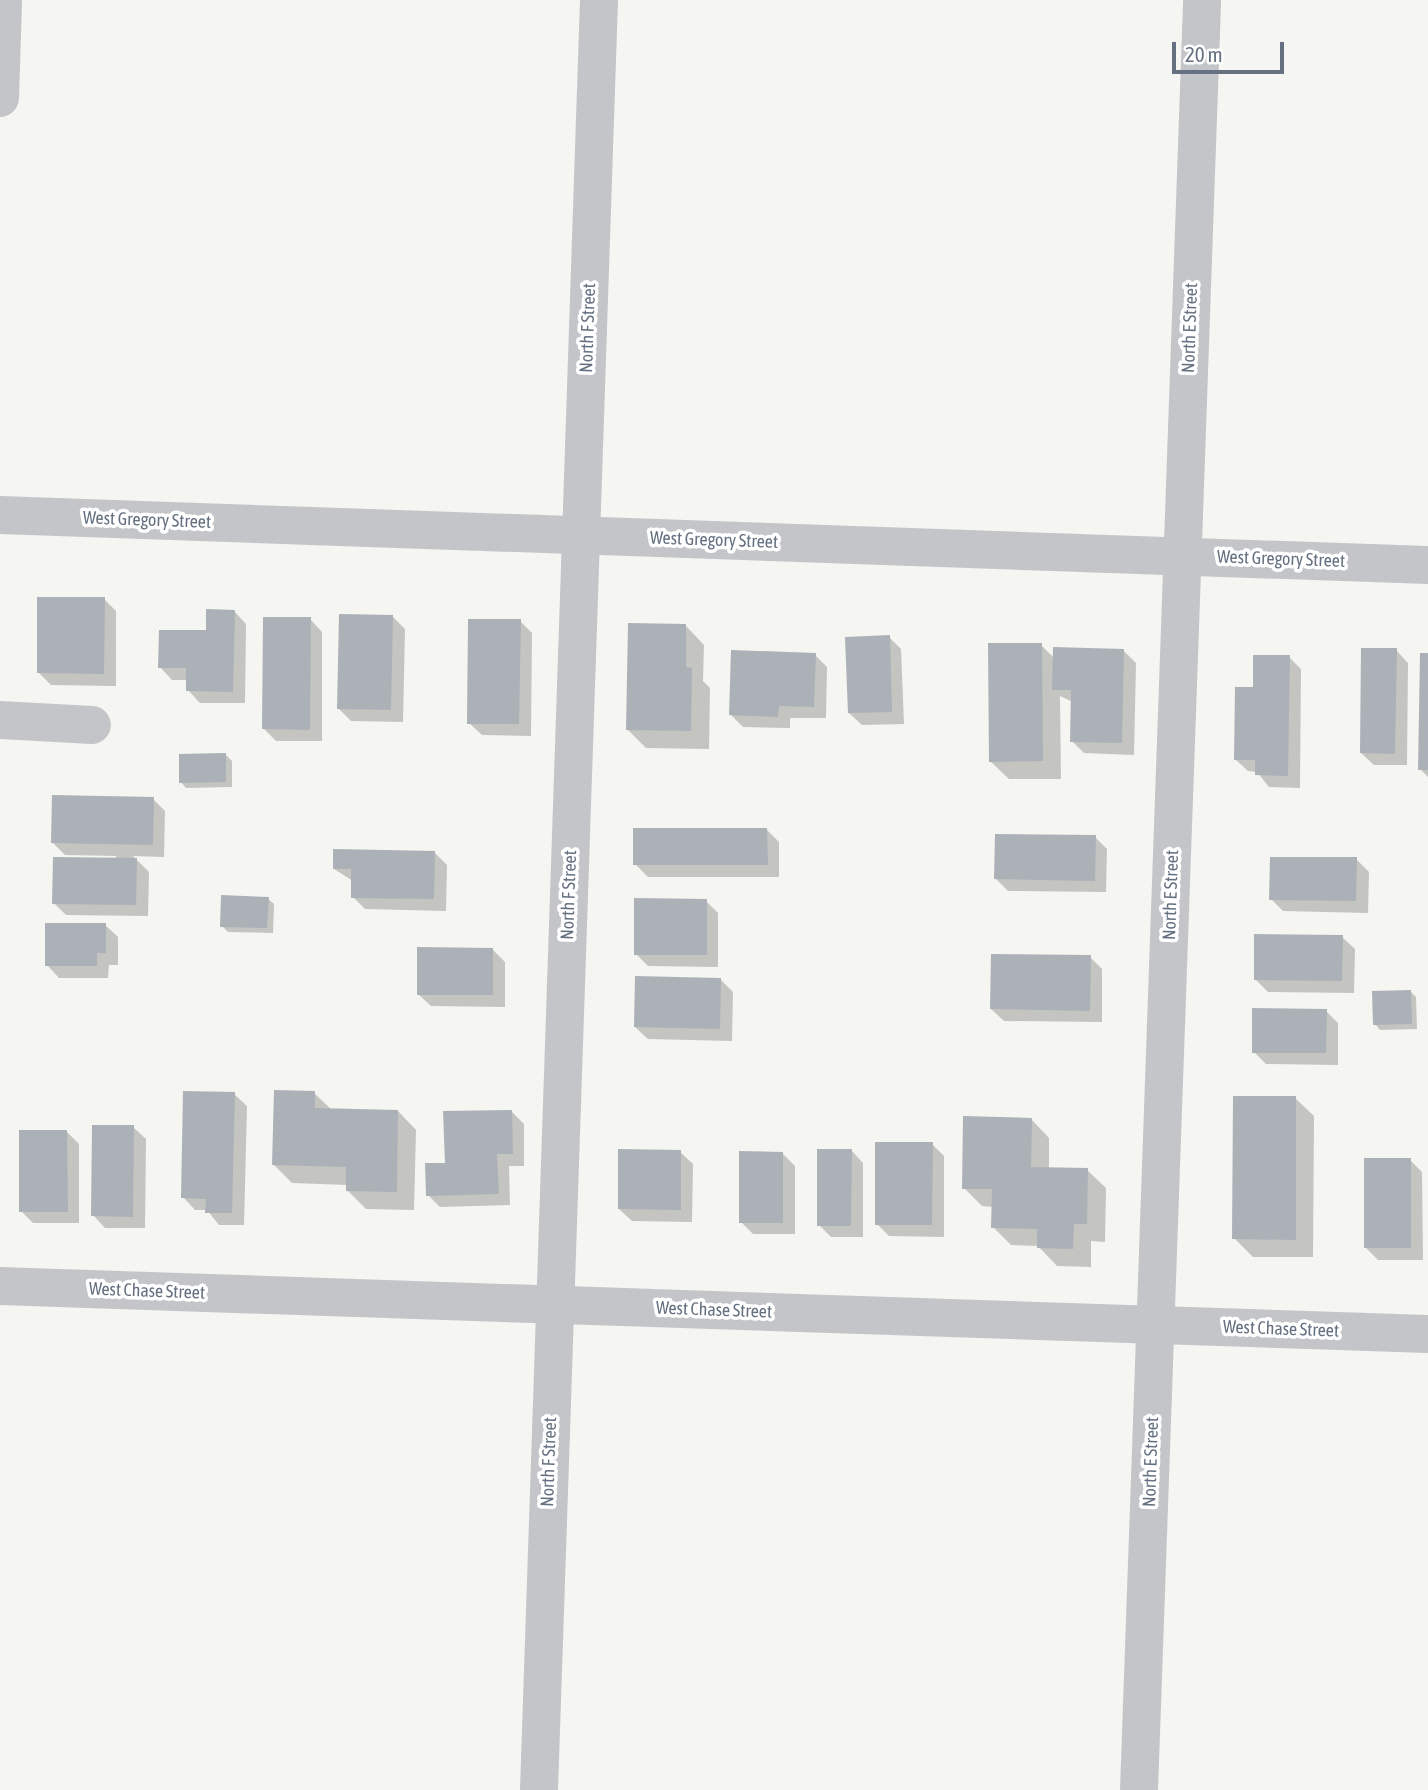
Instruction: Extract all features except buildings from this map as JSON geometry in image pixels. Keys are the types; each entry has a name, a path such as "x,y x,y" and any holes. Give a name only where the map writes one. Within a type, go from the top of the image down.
{"street":[{"path":"0,98 3,0"},
{"name":"North F Street","path":"539,1790 599,0"},
{"name":"North E Street","path":"1139,1790 1202,0"},
{"name":"West Gregory Street","path":"0,514 1428,565"},
{"path":"0,720 92,725"},
{"name":"West Chase Street","path":"0,1286 1428,1334"}]}
